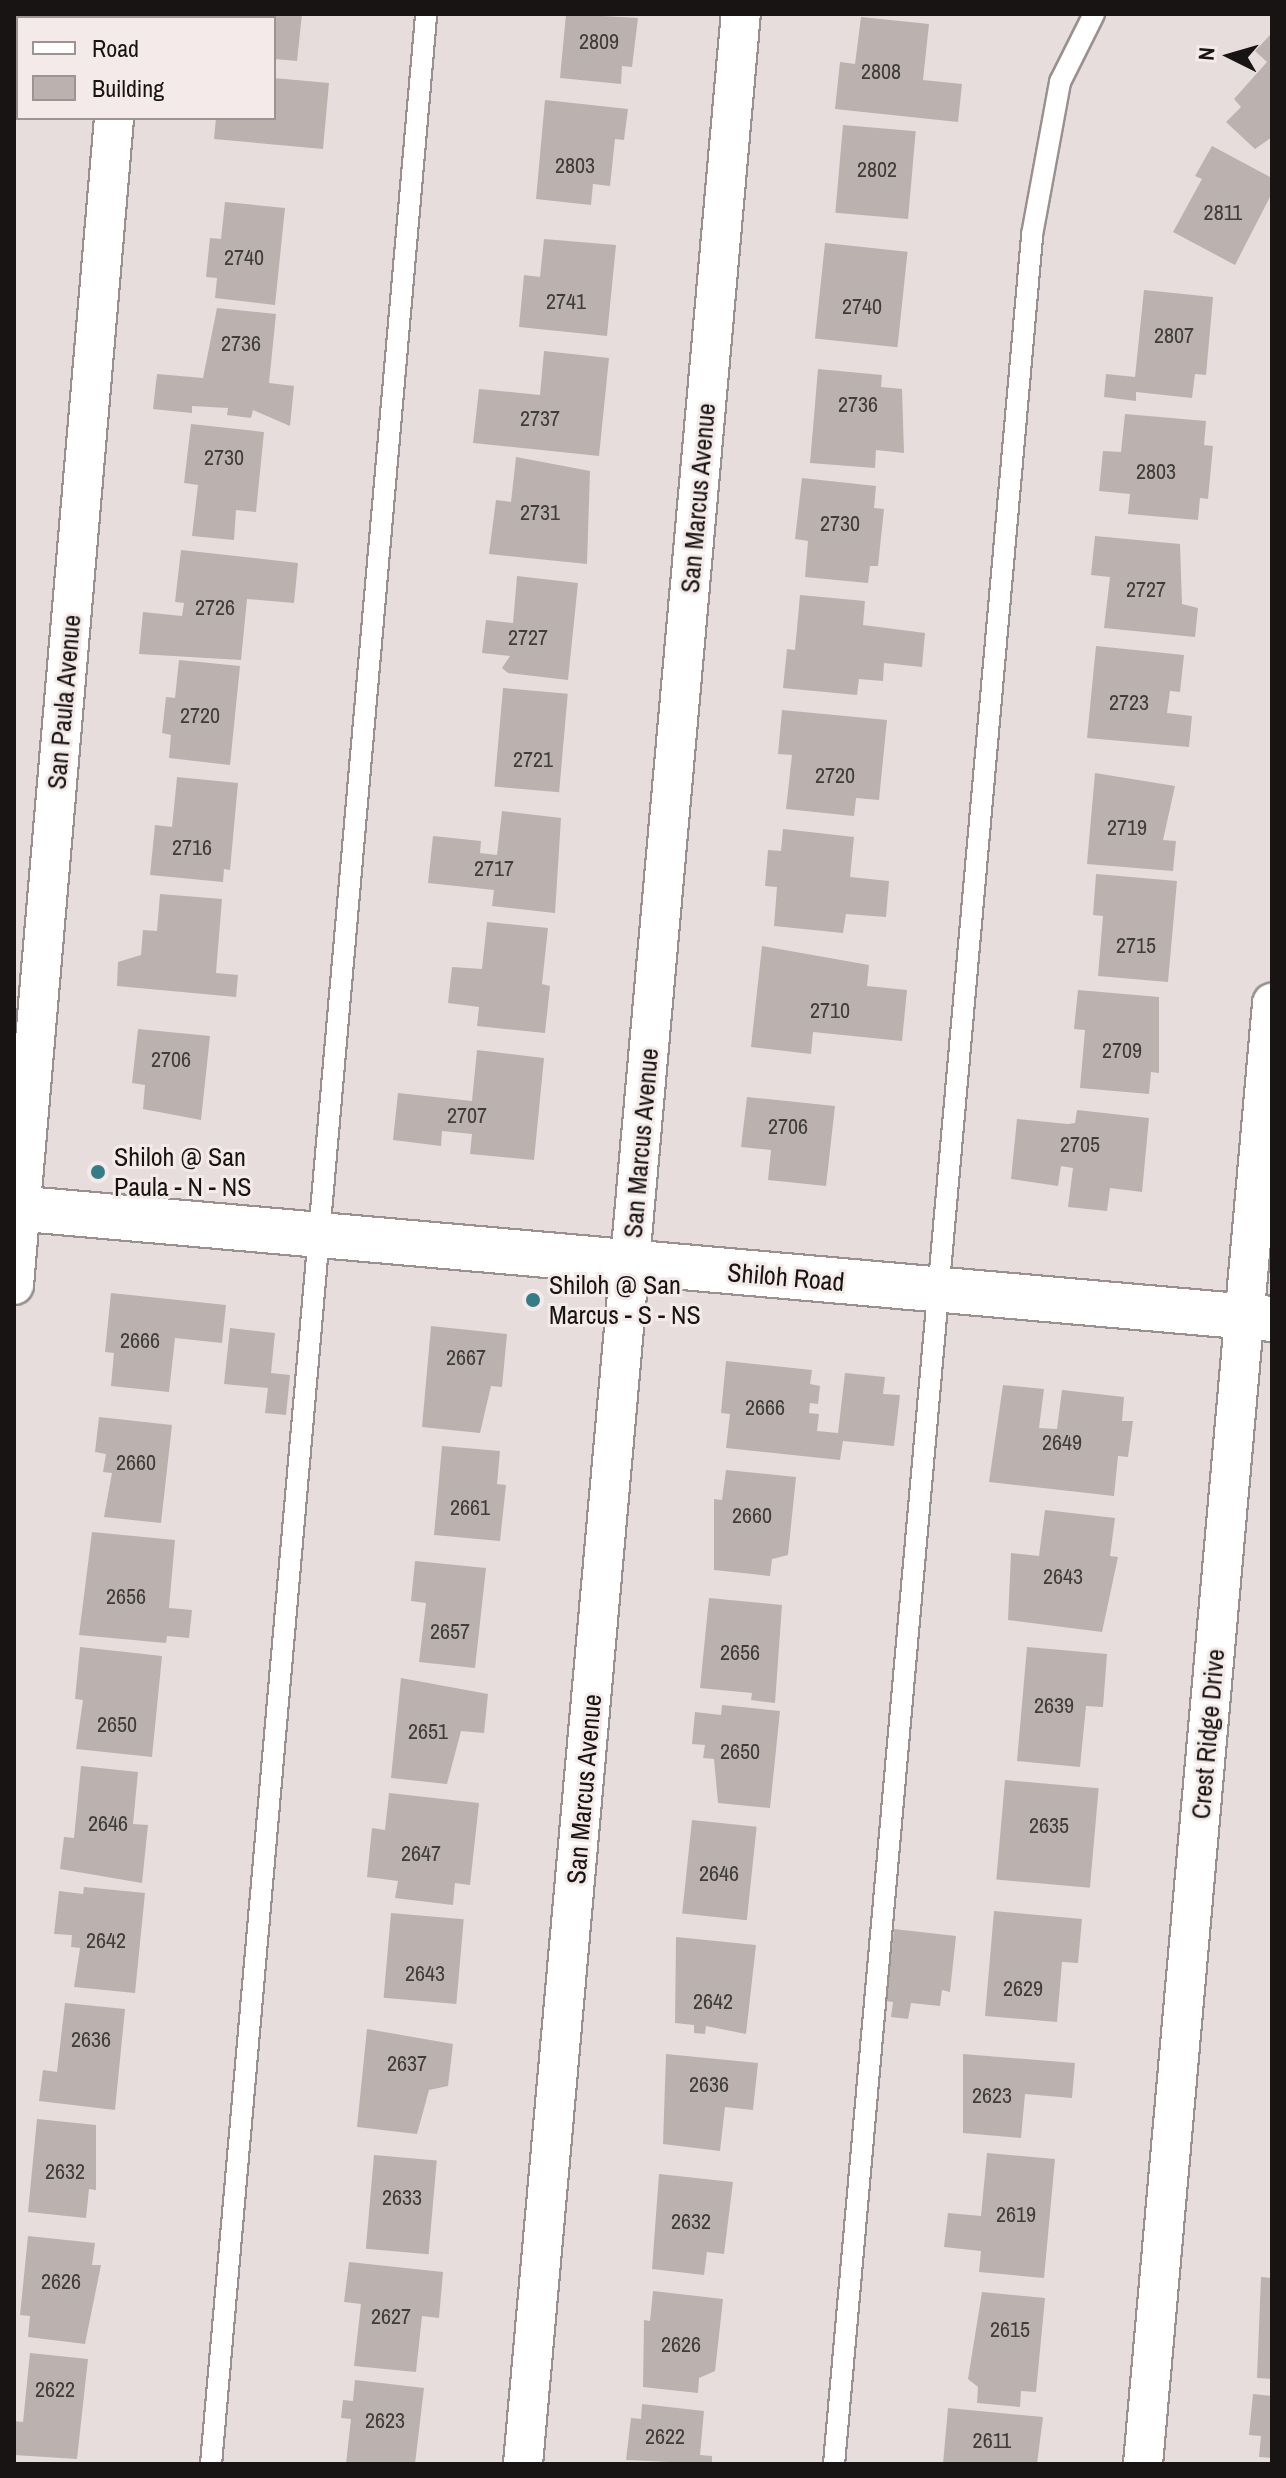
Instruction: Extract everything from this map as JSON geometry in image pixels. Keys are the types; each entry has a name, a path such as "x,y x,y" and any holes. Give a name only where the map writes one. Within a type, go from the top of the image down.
{"street":[{"name":"San Marcus Avenue","path":"523,2464 741,14"},
{"name":"San Paula Avenue","path":"14,1285 17,1208 114,120"},
{"name":"Crest Ridge Drive","path":"1143,2464 1258,1318 1272,1003"},
{"name":"Shiloh Road","path":"17,1208 1258,1318"}],"lane":[{"path":"211,2464 426,14"},
{"path":"834,2464 1032,235 1060,82 1094,14"}],"building":[{"path":"228,14 302,14 297,61 276,59 276,16"},
{"path":"566,14 638,18 632,67 622,66 621,84 560,78"},
{"path":"861,17 929,24 923,80 962,84 958,122 835,109 840,62 855,64"},
{"path":"1272,33 1272,137 1255,149 1226,122 1241,107 1234,99 1267,62 1255,51"},
{"path":"276,78 329,83 323,149 214,139 216,120 276,120"},
{"path":"545,100 628,109 624,140 615,139 610,186 593,184 591,205 536,199"},
{"path":"843,125 916,131 908,219 835,213"},
{"path":"1212,146 1272,178 1272,193 1235,265 1173,232 1202,179 1195,176"},
{"path":"225,202 285,208 275,305 215,298 217,278 206,277 210,238 221,239"},
{"path":"544,239 616,245 607,336 519,327 524,275 540,277"},
{"path":"825,243 908,252 898,347 815,338"},
{"path":"1144,290 1213,297 1206,375 1195,374 1192,398 1136,392 1136,401 1104,397 1106,374 1135,377"},
{"path":"217,308 276,314 269,383 294,386 290,426 253,410 251,418 227,415 228,408 192,406 192,413 153,409 157,374 203,378"},
{"path":"544,351 609,358 599,456 473,443 479,389 540,395"},
{"path":"818,369 882,375 881,387 902,389 904,453 876,450 875,468 810,463"},
{"path":"1125,414 1206,421 1204,445 1213,446 1208,499 1200,498 1198,520 1128,514 1130,494 1099,491 1103,451 1121,452"},
{"path":"191,424 264,432 256,512 236,510 234,540 192,536 198,485 184,483"},
{"path":"516,457 590,471 587,564 489,554 496,500 511,502"},
{"path":"802,478 876,486 874,508 884,509 878,566 870,566 868,583 805,577 808,541 795,539"},
{"path":"1095,536 1180,544 1182,604 1198,608 1195,637 1104,628 1110,577 1091,575"},
{"path":"181,550 298,563 294,603 247,599 241,660 139,654 143,612 182,616 184,603 175,602"},
{"path":"517,576 578,583 568,680 508,673 502,668 510,656 482,653 486,620 513,623"},
{"path":"800,595 865,601 863,625 925,633 922,667 884,663 883,681 859,679 857,695 783,688 787,649 795,650"},
{"path":"1096,646 1184,655 1180,692 1170,691 1167,713 1192,716 1189,747 1087,738"},
{"path":"179,660 240,666 230,765 169,758 171,735 162,733 166,697 175,698"},
{"path":"503,688 568,694 559,792 494,787"},
{"path":"782,710 887,720 879,800 856,798 854,816 786,809 792,755 778,754"},
{"path":"1095,773 1175,786 1163,840 1176,841 1173,871 1087,864"},
{"path":"177,777 238,783 230,870 224,869 223,882 150,875 155,825 172,827"},
{"path":"502,811 561,818 555,913 492,906 494,890 428,883 433,836 481,841 480,853 497,855"},
{"path":"783,829 854,837 850,877 889,881 886,917 846,914 843,933 774,926 777,887 765,886 768,850 781,851"},
{"path":"1096,874 1177,881 1168,982 1098,976 1103,916 1093,915"},
{"path":"160,894 222,899 216,973 238,975 236,997 117,986 118,962 141,955 143,930 157,931"},
{"path":"487,922 548,928 542,984 550,986 545,1033 477,1026 479,1007 448,1003 452,967 482,969"},
{"path":"762,946 869,965 867,986 907,990 902,1041 813,1032 811,1054 751,1047"},
{"path":"1078,990 1159,997 1159,1073 1151,1072 1149,1094 1080,1088 1085,1030 1074,1029"},
{"path":"138,1029 210,1036 201,1120 143,1109 145,1085 132,1083"},
{"path":"477,1050 544,1058 534,1160 470,1154 472,1134 442,1131 441,1146 393,1140 398,1093 472,1101"},
{"path":"747,1097 835,1106 826,1186 768,1180 771,1150 741,1147"},
{"path":"1077,1110 1149,1118 1142,1192 1110,1188 1107,1211 1068,1207 1073,1168 1061,1166 1058,1186 1011,1179 1017,1119 1075,1123"},
{"path":"111,1293 226,1305 222,1343 175,1338 169,1392 111,1386 114,1353 105,1352"},
{"path":"431,1326 507,1334 502,1387 491,1386 480,1433 422,1427"},
{"path":"230,1328 275,1333 271,1373 290,1375 286,1415 265,1413 268,1388 224,1384"},
{"path":"726,1361 812,1370 810,1384 820,1386 818,1404 810,1403 809,1413 819,1414 817,1431 838,1433 845,1373 885,1377 883,1394 900,1395 894,1446 843,1441 840,1460 726,1448 730,1414 721,1413"},
{"path":"1003,1385 1044,1389 1039,1428 1057,1429 1062,1390 1124,1397 1122,1421 1133,1421 1128,1457 1118,1456 1114,1496 989,1482"},
{"path":"99,1417 172,1425 161,1523 104,1517 112,1473 103,1472 106,1454 95,1452"},
{"path":"442,1446 500,1451 497,1484 506,1485 500,1541 434,1535"},
{"path":"726,1470 796,1477 788,1555 772,1559 770,1576 714,1570 714,1499 722,1500"},
{"path":"1045,1510 1115,1518 1110,1556 1118,1557 1102,1632 1008,1620 1011,1553 1039,1556"},
{"path":"92,1532 175,1540 169,1608 192,1610 189,1638 167,1636 166,1643 79,1635"},
{"path":"415,1561 486,1568 475,1668 419,1662 426,1603 411,1601"},
{"path":"709,1598 782,1605 775,1703 751,1700 752,1693 700,1688"},
{"path":"80,1647 162,1656 152,1757 76,1749 83,1700 75,1699"},
{"path":"1027,1647 1107,1654 1103,1707 1086,1706 1080,1767 1017,1761"},
{"path":"401,1678 488,1694 484,1733 461,1731 447,1784 391,1778"},
{"path":"722,1705 780,1711 770,1808 718,1803 714,1759 703,1758 705,1745 692,1744 695,1712 721,1715"},
{"path":"81,1766 138,1772 133,1824 148,1825 142,1883 60,1869 64,1837 74,1838"},
{"path":"1005,1780 1099,1788 1090,1888 996,1880"},
{"path":"389,1793 479,1803 470,1885 455,1883 453,1905 395,1898 398,1881 367,1877 372,1828 385,1830"},
{"path":"692,1820 757,1827 747,1920 682,1913"},
{"path":"84,1887 145,1893 135,1993 74,1987 80,1948 71,1947 72,1935 54,1934 59,1891 83,1894"},
{"path":"994,1911 1082,1919 1078,1963 1062,1962 1057,2022 985,2016"},
{"path":"391,1913 464,1919 456,2004 384,1998"},
{"path":"894,1929 956,1936 950,1992 942,1990 940,2006 911,2003 908,2019 891,2017 893,2002 886,2001"},
{"path":"676,1937 756,1945 746,2034 706,2026 705,2034 694,2033 694,2025 675,2023"},
{"path":"65,2003 125,2009 115,2110 39,2101 43,2070 57,2072"},
{"path":"367,2029 453,2044 448,2086 429,2090 417,2134 357,2127"},
{"path":"666,2054 758,2063 753,2110 725,2107 720,2151 663,2144"},
{"path":"963,2054 1075,2063 1072,2098 1025,2094 1021,2138 963,2133"},
{"path":"37,2119 96,2125 96,2190 89,2189 86,2218 28,2212"},
{"path":"987,2153 1055,2159 1044,2278 979,2272 981,2251 944,2247 948,2213 981,2216"},
{"path":"374,2155 437,2160 429,2254 366,2249"},
{"path":"659,2174 733,2182 724,2254 707,2252 704,2275 652,2269"},
{"path":"28,2236 95,2243 92,2265 101,2265 85,2344 28,2337 30,2316 20,2315"},
{"path":"349,2262 443,2272 439,2318 422,2316 416,2372 354,2366 361,2304 344,2302"},
{"path":"1261,2277 1272,2278 1272,2379 1257,2378"},
{"path":"653,2291 723,2299 715,2371 699,2378 698,2393 643,2387 644,2320 650,2321"},
{"path":"982,2292 1045,2298 1036,2392 1021,2391 1020,2407 977,2403 978,2387 968,2379"},
{"path":"30,2353 88,2359 77,2459 14,2455 14,2421 23,2422"},
{"path":"355,2380 424,2388 415,2464 346,2464 351,2419 341,2418 343,2400 353,2401"},
{"path":"1253,2394 1272,2396 1272,2458 1259,2457 1261,2436 1249,2435"},
{"path":"642,2404 704,2411 700,2455 712,2456 712,2464 626,2460 631,2418 641,2419"},
{"path":"948,2408 1043,2417 1037,2464 943,2464"}],"place":[{"name":"Shiloh @ San Paula - N - NS","path":"98,1172"},
{"name":"Shiloh @ San Marcus - S - NS","path":"533,1300"}]}
